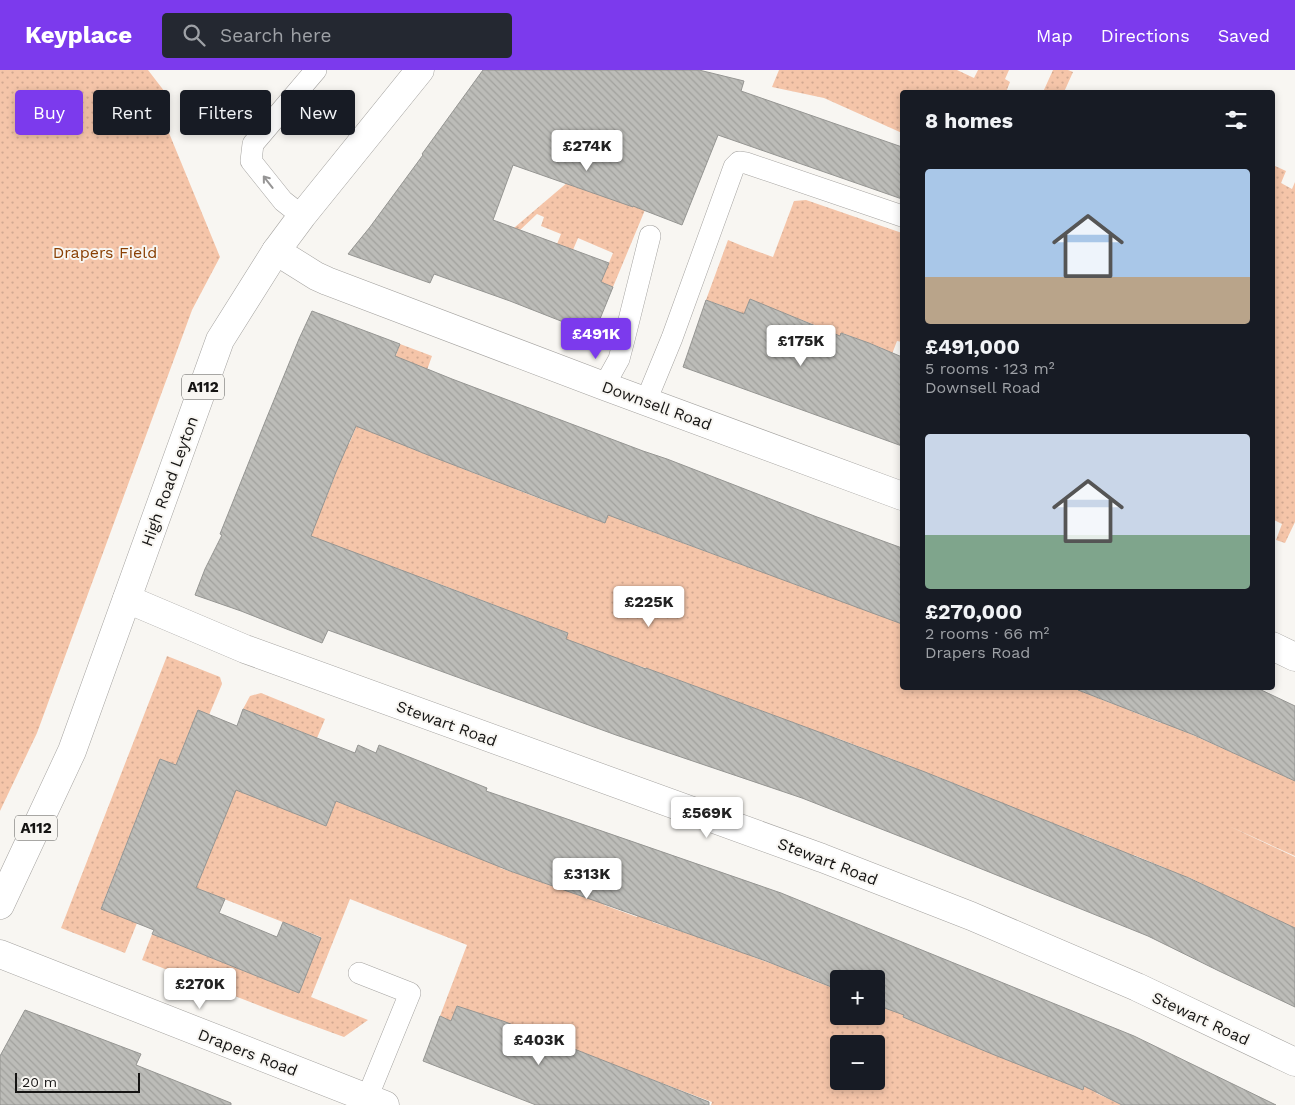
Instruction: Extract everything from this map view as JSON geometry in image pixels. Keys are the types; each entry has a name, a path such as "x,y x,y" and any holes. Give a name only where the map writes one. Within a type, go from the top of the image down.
{"street":[{"name":"High Road Leyton","path":"0,905 72,751 220,340 276,251 420,70"},
{"name":"Downsell Road","path":"276,251 327,281 900,495"},
{"name":"Stewart Road","path":"127,599 254,652 812,854 972,916 1137,987 1295,1062"},
{"path":"1275,647 1295,657"},
{"name":"Drapers Road","path":"0,954 376,1102"}],"lane":[{"path":"302,216 283,201 252,161 254,144 316,70"},
{"path":"646,401 672,338 734,167 739,162 900,215"},
{"path":"604,386 619,359 650,236"},
{"path":"359,972 410,993 376,1102"}],"green space":[{"name":"Drapers Field","path":"0,70 148,70 163,90 93,90 93,135 170,135 220,257 192,310 37,733 0,811"},
{"path":"779,70 957,70 974,78 978,70 1009,70 1005,79 1010,82 1007,90 900,90 900,132 824,98 772,87"},
{"path":"1053,70 1073,72 1065,90 1044,90"},
{"path":"1275,166 1286,171 1281,183 1292,189 1295,182 1295,522 1285,543 1276,540 1282,524 1275,520"},
{"path":"568,182 645,210 613,287 601,282 613,253 578,238 565,269 550,262 561,234 541,226 544,217 537,214 518,232 508,233"},
{"path":"806,200 900,232 900,342 897,341 879,388 882,348 842,333 828,370 818,366 831,331 799,319 748,304 736,335 726,307 706,300 728,240 773,257 794,201"},
{"path":"400,344 432,356 412,412 419,415 408,447 444,461 473,436 461,468 497,482 510,450 527,457 515,489 551,503 581,478 570,510 605,523 617,491 626,522 759,571 768,548 779,578 809,590 818,566 877,614 900,622 900,690 1084,690 1083,692 1113,704 1118,690 1139,690 1131,711 1161,723 1170,701 1179,729 1295,780 1295,856 1229,826 1295,857 1295,929 1188,877 1177,900 1165,868 1134,855 1124,878 1106,871 1115,848 1084,835 1075,858 1065,828 1034,816 1025,838 1016,809 985,796 976,818 965,788 936,776 926,798 917,769 887,757 878,779 860,771 868,750 834,737 826,757 807,750 813,730 646,668 631,664 556,665 568,633 421,577 391,602 402,570 365,557 270,541 325,501 339,465 315,430 349,444 363,410 395,358"},
{"path":"167,656 220,677 222,684 209,715 198,710 176,765 160,759 101,908 137,923 125,953 61,928"},
{"path":"261,693 325,719 317,738 243,709 250,696"},
{"path":"237,786 326,826 336,801 480,859 507,846 500,868 534,879 560,865 553,886 589,899 612,883 604,905 637,917 645,894 659,899 652,922 689,934 697,912 713,918 705,940 736,951 745,928 760,934 753,957 787,969 812,953 804,977 830,987 830,1025 885,1025 885,1002 911,993 903,1017 913,1021 960,1012 950,1037 983,1050 992,1026 1050,1077 1083,1090 1092,1066 1106,1072 1096,1093 1122,1105 711,1105 712,1102 457,1006 451,1021 440,1016 467,945 350,899 311,997 368,1020 344,1037 142,960 152,934 299,993 321,937 196,888"}],"building":[{"path":"483,70 699,70 744,81 741,91 900,146 900,198 718,135 682,225 633,206 513,165 493,220 609,263 601,282 613,287 593,336 510,301 434,274 430,283 348,254 370,227"},
{"path":"750,299 840,336 841,333 900,356 900,445 683,367 706,300 744,314"},
{"path":"312,311 400,344 395,356 452,379 900,547 900,623 608,515 605,523 356,426 311,536 568,633 566,639 925,772 1189,878 1295,928 1295,1007 1148,936 802,798 616,735 328,630 322,643 195,595 205,569 222,535 220,534"},
{"path":"1078,690 1261,690 1295,706 1295,781 1194,735"},
{"path":"243,709 355,753 358,745 376,753 379,745 487,788 486,791 781,893 1134,1036 1276,1105 1122,1105 1084,1086 1083,1090 885,1008 885,970 830,970 830,986 766,961 510,871 336,801 326,826 236,790 196,888 225,899 219,913 277,937 283,922 321,938 299,993 152,934 154,930 101,909 160,759 176,765 198,710 237,726"},
{"path":"457,1006 503,1021 709,1102 709,1105 536,1105 423,1061 440,1016 451,1021"},
{"path":"25,1010 141,1054 136,1065 231,1103 231,1105 0,1105 0,1056"}]}
